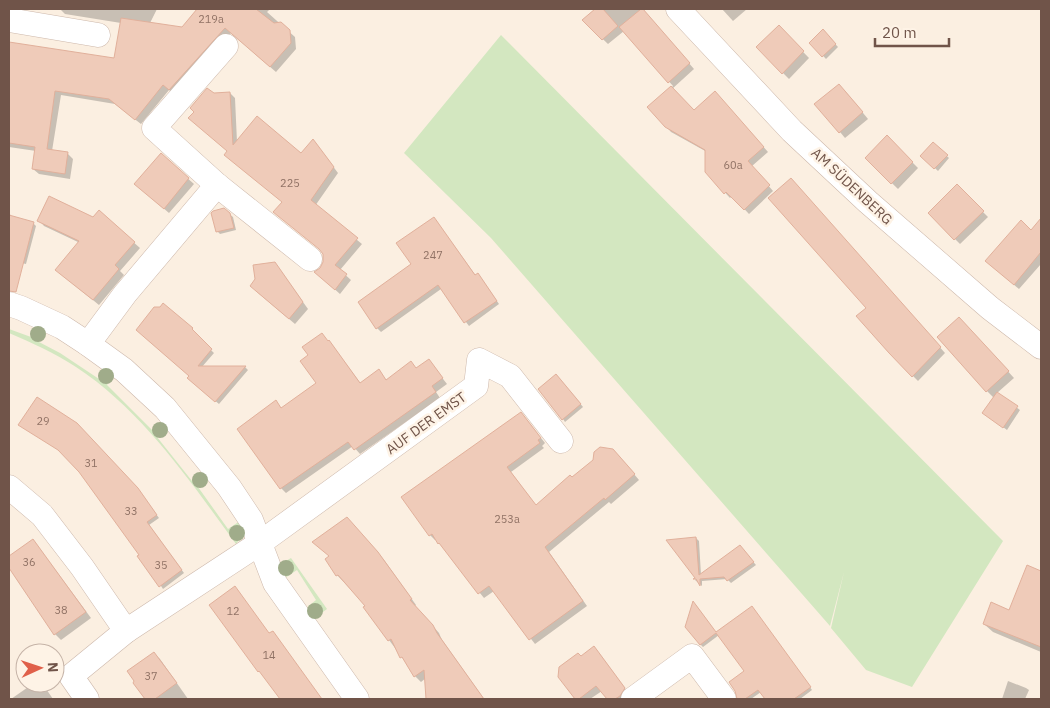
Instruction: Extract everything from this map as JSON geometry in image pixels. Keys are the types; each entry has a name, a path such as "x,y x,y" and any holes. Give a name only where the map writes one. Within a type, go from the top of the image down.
{"street":[{"name":"AM SÜDENBERG","path":"678,9 792,131 861,195 990,308 1041,347"},
{"path":"9,20 98,35"},
{"path":"226,46 154,128 217,186 310,259"},
{"path":"88,344 125,294 217,186"},
{"path":"9,304 62,327 88,344 124,370 165,408 229,487 251,520 274,583 357,699"},
{"name":"AUF DER EMST","path":"260,543 476,386 479,360 510,376 561,442"},
{"path":"9,487 42,515 82,567 126,631"},
{"path":"87,699 70,676 126,631 260,543"},
{"path":"633,699 692,656 724,699"}],"green space":[{"path":"501,35 1003,541 912,687 866,670 831,628 844,572 830,626 491,238 404,153"},
{"path":"37,325 45,330 39,342 60,353 99,379 108,368 115,373 107,385 152,430 163,420 170,427 157,437 192,481 204,471 209,478 198,487 228,529 240,521 242,525 243,533 236,544 164,448 123,404 68,362 43,348 9,333 9,329 31,337"},
{"path":"291,558 327,609 312,620 305,609 316,600 297,570 285,578 279,565"}],"building":[{"path":"197,9 256,9 274,23 281,22 290,30 291,43 270,67 225,28 169,90 163,85 135,120 109,99 55,91 47,149 68,152 65,174 32,169 35,147 9,143 9,42 114,58 121,18 182,27"},
{"path":"595,9 603,9 618,26 602,40 582,20"},
{"path":"641,9 690,63 668,83 619,27"},
{"path":"779,25 804,51 782,74 756,47"},
{"path":"823,29 836,44 822,57 809,43"},
{"path":"839,84 863,112 839,133 814,104"},
{"path":"671,86 694,110 715,91 764,147 748,161 770,185 744,210 726,192 724,194 705,172 705,150 665,127 647,107"},
{"path":"207,88 214,93 230,92 233,145 257,116 301,153 313,139 334,167 311,200 358,238 335,265 347,274 335,290 314,272 320,268 323,262 323,254 273,212 282,202 224,155 227,151 188,118 194,112 190,108"},
{"path":"887,135 913,162 891,184 865,158"},
{"path":"933,142 948,155 934,169 920,156"},
{"path":"161,153 189,178 164,209 134,184"},
{"path":"791,178 941,347 912,377 856,316 866,308 768,198"},
{"path":"957,184 984,211 954,240 928,213"},
{"path":"49,196 93,217 99,210 135,242 115,265 119,269 93,300 55,270 79,241 37,221"},
{"path":"224,208 230,213 234,228 216,232 211,213"},
{"path":"9,215 34,222 16,292 9,291"},
{"path":"434,217 475,275 478,273 497,301 464,323 438,285 376,329 358,302 411,264 396,243"},
{"path":"1041,218 1041,252 1014,285 985,261 1021,220 1031,230"},
{"path":"275,262 303,302 289,319 250,286 255,279 253,265"},
{"path":"163,303 193,328 212,349 198,366 246,366 215,402 187,378 189,376 136,330 154,307 160,307"},
{"path":"959,317 1009,371 986,392 937,337"},
{"path":"322,333 360,383 379,369 386,380 411,361 416,368 429,359 443,378 432,386 436,392 354,450 348,442 280,489 237,429 276,400 281,408 316,383 300,361 308,355 302,347"},
{"path":"556,374 581,404 562,420 538,389"},
{"path":"997,392 1018,406 1003,428 982,413"},
{"path":"37,397 77,423 138,488 157,515 147,522 182,570 159,587 137,556 139,555 79,472 58,450 18,425"},
{"path":"521,412 541,438 538,440 540,443 507,467 536,505 570,475 572,477 593,460 594,452 600,447 613,449 635,474 545,547 583,601 529,640 489,586 478,594 432,534 429,536 401,497"},
{"path":"347,517 378,552 412,599 410,600 433,625 484,699 426,699 424,670 414,677 402,657 400,658 391,639 388,641 363,607 365,606 338,575 336,576 325,559 329,556 312,542"},
{"path":"696,537 699,575 740,545 754,562 727,581 724,577 700,579 700,586 666,540"},
{"path":"33,539 86,612 54,635 9,568 9,556"},
{"path":"1027,565 1041,571 1041,647 983,624 991,602 1009,610"},
{"path":"235,586 269,633 273,631 322,699 280,699 258,672 209,605"},
{"path":"693,601 716,632 752,606 811,687 794,699 765,699 758,690 745,699 737,699 735,691 729,682 744,671 716,633 700,645 685,627"},
{"path":"594,646 625,688 620,696 615,699 607,699 596,686 579,699 575,699 558,677 559,667 578,653 581,656"},
{"path":"154,652 177,683 155,699 145,699 127,671"}]}
